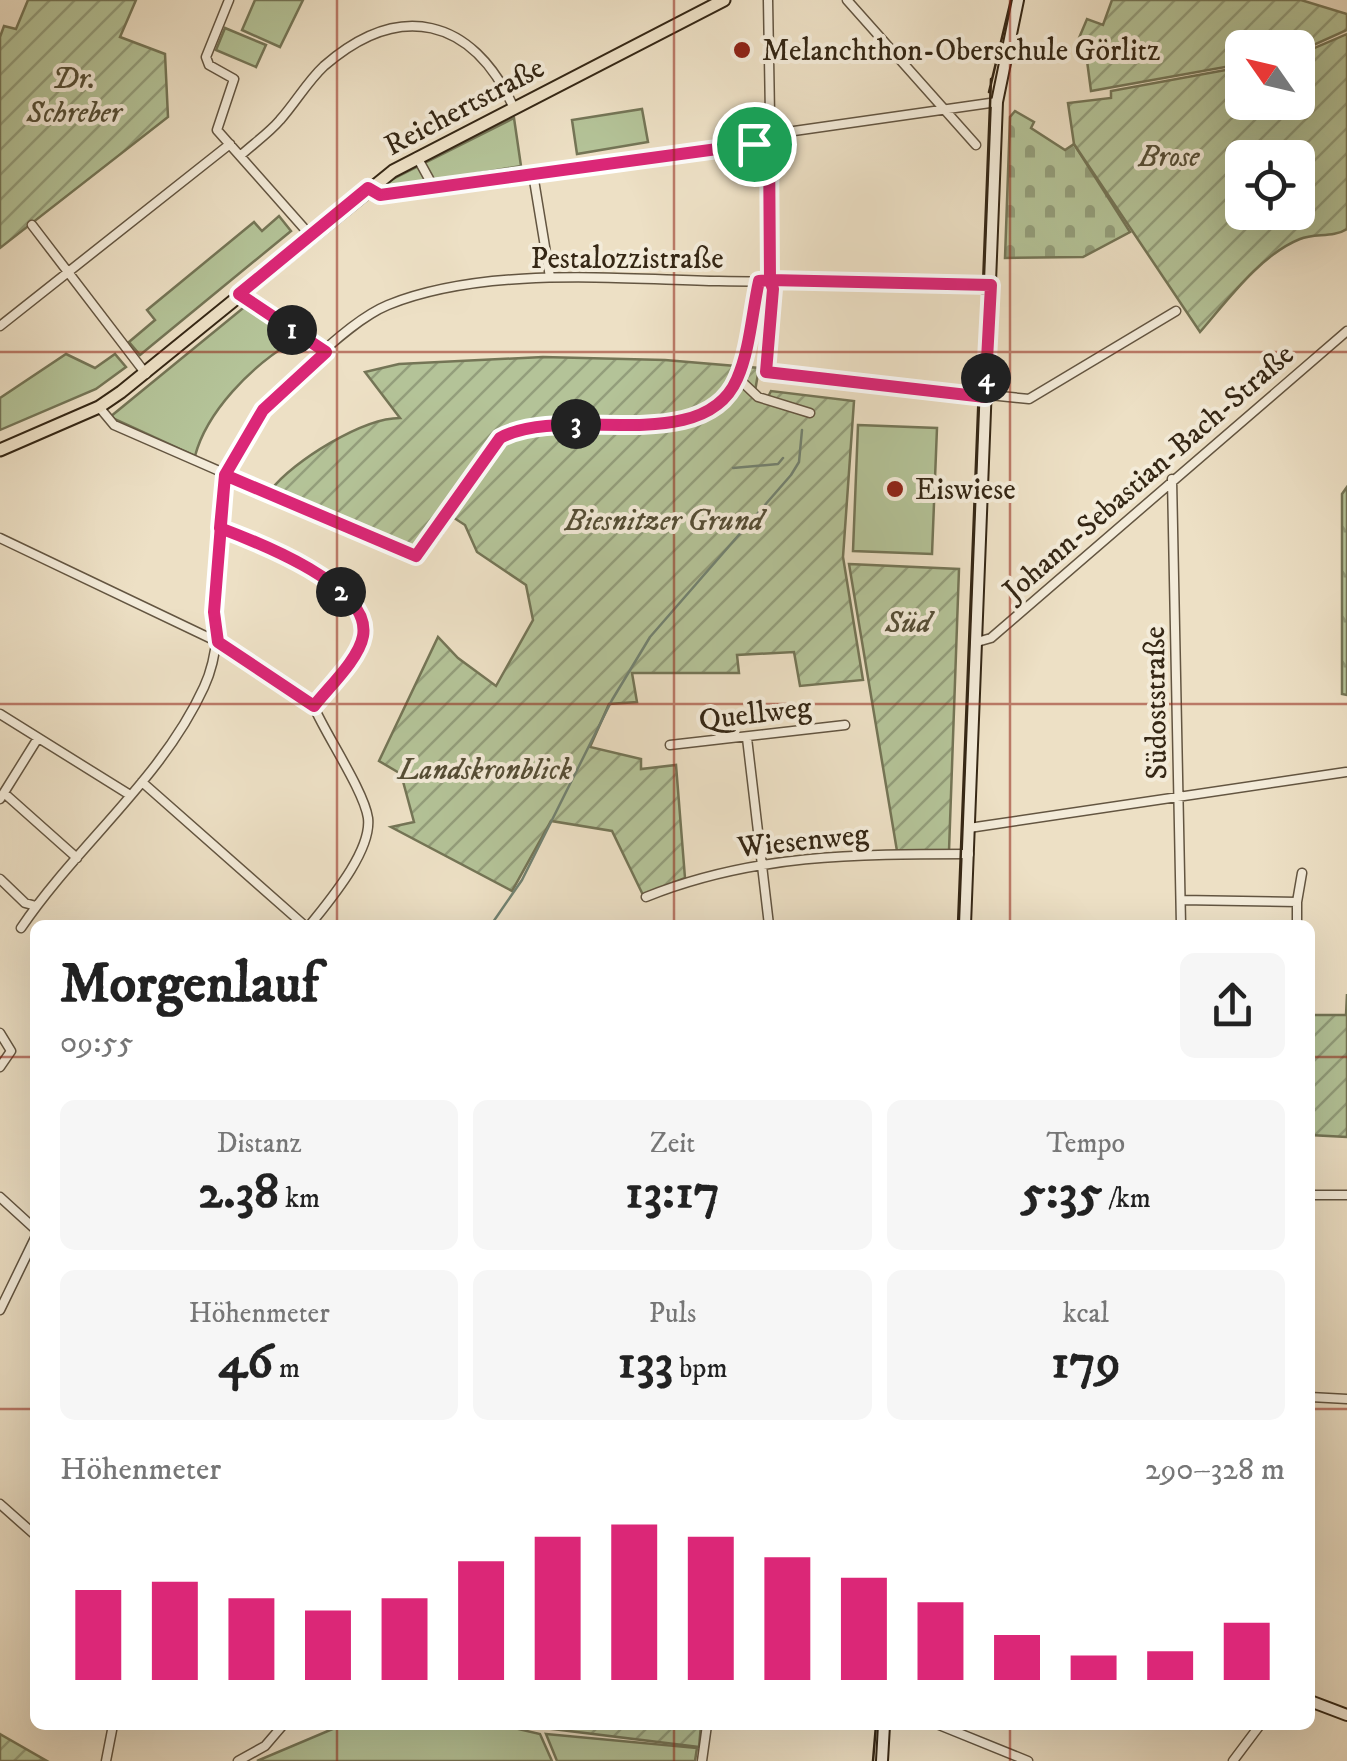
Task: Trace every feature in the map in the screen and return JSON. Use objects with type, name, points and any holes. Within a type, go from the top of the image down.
[{"type":"main road","name":"Reichertstraße","points":[[0,450],[100,407],[146,374],[368,188],[417,156],[724,0]]},
{"type":"main road","points":[[965,920],[997,102],[1018,0]]},
{"type":"main road","points":[[1315,1703],[1347,1714]]},
{"type":"main road","points":[[882,1761],[884,1730]]},
{"type":"street","points":[[229,0],[206,57],[210,65],[234,79],[216,125],[310,235]]},
{"type":"street","points":[[768,0],[770,280],[766,372],[1029,399],[1176,311]]},
{"type":"street","points":[[847,0],[976,145]]},
{"type":"street","points":[[240,156],[280,120],[327,63],[359,42],[405,24],[427,25],[459,36],[486,56],[513,106]]},
{"type":"street","points":[[368,188],[380,195],[434,188],[997,102]]},
{"type":"street","points":[[0,326],[230,144]]},
{"type":"street","points":[[417,156],[434,188]]},
{"type":"street","points":[[532,174],[550,277]]},
{"type":"street","points":[[32,226],[146,374]]},
{"type":"street","name":"Pestalozzistraße","points":[[225,475],[263,410],[364,318],[408,298],[550,277],[991,285]]},
{"type":"street","points":[[100,407],[114,425],[410,557],[427,546],[500,438],[514,430],[576,424],[676,423],[714,406],[738,378],[759,281]]},
{"type":"street","points":[[239,294],[326,352]]},
{"type":"street","name":"Johann-Sebastian-Bach-Straße","points":[[977,642],[992,638],[1347,331]]},
{"type":"street","points":[[738,378],[758,397],[810,414]]},
{"type":"street","points":[[21,928],[142,782],[203,691],[218,642],[214,612],[225,475]]},
{"type":"street","name":"Südoststraße","points":[[1172,480],[1181,920]]},
{"type":"street","points":[[220,528],[292,558],[346,596],[360,612],[363,641],[314,706]]},
{"type":"street","points":[[0,538],[218,642],[314,706],[363,804],[368,824],[344,882],[311,920]]},
{"type":"street","points":[[0,714],[130,795]]},
{"type":"street","name":"Quellweg","points":[[670,745],[845,725]]},
{"type":"street","points":[[38,738],[2,796],[77,858]]},
{"type":"street","points":[[747,738],[768,920]]},
{"type":"street","points":[[969,828],[1346,772]]},
{"type":"street","points":[[142,782],[301,920]]},
{"type":"street","name":"Wiesenweg","points":[[646,897],[702,874],[762,864],[894,854],[968,854]]},
{"type":"street","points":[[1297,920],[1302,873]]},
{"type":"street","points":[[0,880],[24,904],[36,906]]},
{"type":"street","points":[[1181,900],[1297,902]]},
{"type":"street","points":[[0,1033],[11,1051],[0,1067]]},
{"type":"street","points":[[1315,1194],[1347,1195]]},
{"type":"street","points":[[0,1197],[30,1224]]},
{"type":"street","points":[[0,1310],[30,1248]]},
{"type":"street","points":[[1315,1396],[1347,1398]]},
{"type":"street","points":[[0,1504],[30,1531]]},
{"type":"street","points":[[106,1761],[112,1730]]},
{"type":"street","points":[[238,1761],[265,1746],[279,1730]]},
{"type":"street","points":[[702,1761],[707,1730]]},
{"type":"street","points":[[951,1730],[1028,1761]]},
{"type":"street","points":[[1232,1761],[1256,1730]]},
{"type":"green space","name":"Dr. Schreber","points":[[28,0],[136,0],[120,37],[165,54],[168,117],[0,248],[0,37],[4,26],[16,29]]},
{"type":"green space","points":[[255,0],[303,0],[280,47],[242,30]]},
{"type":"green space","points":[[1112,0],[1301,0],[1347,14],[1347,30],[1315,44],[1315,30],[1225,30],[1225,67],[1091,91],[1084,38],[1079,38],[1087,19],[1103,25]]},
{"type":"green space","points":[[225,28],[266,45],[256,67],[216,50]]},
{"type":"green space","name":"Brose","points":[[1347,34],[1347,229],[1285,246],[1245,280],[1200,332],[1074,144],[1068,103],[1111,98],[1111,91],[1225,70],[1225,120],[1315,120],[1315,48]]},
{"type":"green space","points":[[642,109],[648,142],[577,154],[572,120]]},
{"type":"green space","points":[[1015,111],[1034,122],[1031,128],[1065,150],[1074,144],[1130,232],[1083,257],[1005,258],[1010,117]]},
{"type":"green space","points":[[514,118],[521,166],[386,189],[379,186]]},
{"type":"green space","points":[[279,216],[291,231],[140,355],[129,342],[155,320],[147,310],[254,222],[262,231]]},
{"type":"green space","points":[[248,304],[284,329],[290,343],[260,364],[232,392],[209,423],[195,456],[110,417]]},
{"type":"green space","points":[[66,354],[95,368],[115,354],[126,367],[96,389],[0,430],[0,398]]},
{"type":"green space","name":"Biesnitzer Grund","points":[[543,357],[665,360],[759,368],[754,397],[766,401],[771,391],[854,401],[843,557],[863,680],[800,686],[794,652],[737,655],[739,673],[632,673],[637,702],[609,704],[590,747],[641,759],[641,769],[676,765],[685,878],[643,895],[612,831],[551,821],[512,891],[391,827],[414,822],[401,774],[379,761],[438,637],[458,658],[496,686],[533,620],[526,585],[477,552],[465,525],[451,516],[503,440],[506,426],[419,549],[400,548],[271,490],[295,467],[330,443],[367,425],[400,418],[365,372],[399,364]]},
{"type":"green space","name":"Eiswiese","points":[[858,425],[937,428],[932,554],[853,551]]},
{"type":"green space","points":[[1347,487],[1347,695],[1342,694],[1342,494]]},
{"type":"green space","name":"Süd","points":[[849,564],[959,569],[949,851],[897,851]]},
{"type":"green space","points":[[1347,994],[1347,1137],[1315,1135],[1315,1015],[1346,1015]]},
{"type":"green space","points":[[330,1730],[522,1730],[540,1734],[552,1761],[257,1761]]},
{"type":"green space","points":[[561,1730],[701,1730],[699,1747]]},
{"type":"green space","points":[[0,1734],[47,1761],[0,1761]]},
{"type":"green space","points":[[546,1734],[697,1748],[695,1761],[557,1761]]},
{"type":"waterway","points":[[494,920],[522,880],[612,700],[650,637],[791,475],[799,462],[802,430]]},
{"type":"waterway","points":[[733,468],[778,464],[783,458]]},
{"type":"tram line","points":[[989,92],[1011,0]]},
{"type":"tram line","points":[[958,920],[991,79]]},
{"type":"tram line","points":[[873,1761],[876,1730]]},
{"type":"place","name":"Melanchthon-Oberschule Görlitz","points":[[742,50]]},
{"type":"place","name":"Eiswiese","points":[[895,489]]},
{"type":"route","points":[[754,144],[380,195],[368,188],[239,294],[326,352],[263,410],[225,475],[222,498],[214,612],[218,642],[314,706],[363,641],[364,626],[360,612],[346,596],[319,576],[292,558],[220,528],[225,475],[391,549],[416,556],[427,546],[500,438],[514,430],[594,422],[651,426],[676,423],[714,406],[738,378],[759,281],[770,280],[773,289],[766,372],[985,397],[991,285],[770,280],[769,139],[754,144]]},
{"type":"park label","name":"Landskronblick","points":[[485,769]]}]
